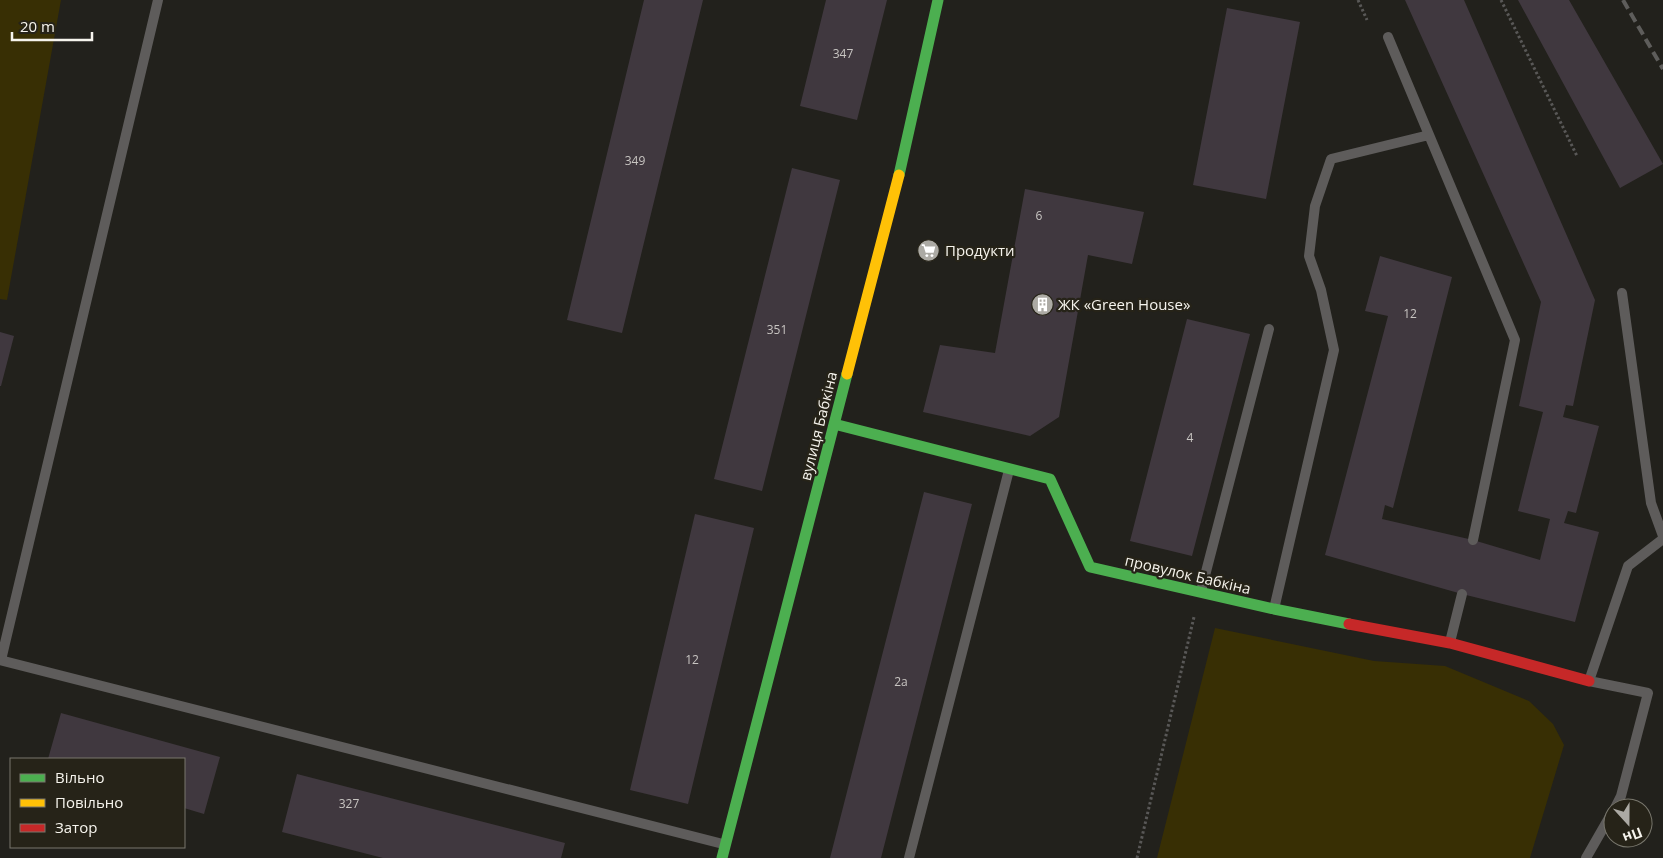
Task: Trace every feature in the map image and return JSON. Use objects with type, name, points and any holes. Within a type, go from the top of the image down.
[{"type":"street","name":"вулиця Бабкіна","points":[[722,858],[902,160],[938,0]]},
{"type":"street","name":"провулок Бабкіна","points":[[834,424],[1050,479],[1090,567],[1274,609],[1450,643],[1590,681]]},
{"type":"lane","points":[[158,0],[0,660],[726,845]]},
{"type":"lane","points":[[1388,37],[1514,340],[1473,540]]},
{"type":"lane","points":[[1274,609],[1334,350],[1321,290],[1310,256],[1315,206],[1331,159],[1429,135]]},
{"type":"lane","points":[[1620,798],[1648,693],[1590,681],[1628,566],[1663,537],[1652,503],[1622,293]]},
{"type":"lane","points":[[1200,592],[1269,329]]},
{"type":"lane","points":[[909,858],[1009,469]]},
{"type":"lane","points":[[1450,643],[1462,594]]},
{"type":"lane","points":[[1586,858],[1603,828]]},
{"type":"path","points":[[1358,0],[1367,20]]},
{"type":"path","points":[[1501,0],[1577,156]]},
{"type":"path","points":[[1137,858],[1200,592]]},
{"type":"shaded area","points":[[0,0],[61,0],[7,300],[0,299]]},
{"type":"shaded area","points":[[1215,628],[1374,661],[1445,666],[1529,701],[1553,724],[1564,745],[1530,858],[1157,858]]},
{"type":"building","points":[[644,0],[703,0],[622,333],[567,320]]},
{"type":"building","points":[[826,0],[887,0],[857,120],[800,106]]},
{"type":"building","points":[[1405,0],[1464,0],[1595,300],[1573,406],[1566,405],[1563,417],[1599,426],[1576,513],[1568,511],[1564,523],[1599,532],[1575,622],[1462,594],[1325,555],[1388,316],[1365,311],[1380,256],[1452,277],[1393,508],[1385,505],[1382,519],[1473,540],[1540,560],[1550,519],[1518,511],[1543,412],[1519,406],[1541,302]]},
{"type":"building","points":[[1518,0],[1569,0],[1663,164],[1620,188]]},
{"type":"building","points":[[1227,8],[1300,22],[1266,199],[1193,185]]},
{"type":"building","points":[[792,168],[840,180],[762,491],[714,479]]},
{"type":"building","name":"ЖК «Green House»","points":[[1025,189],[1144,212],[1132,264],[1088,255],[1059,417],[1030,436],[923,412],[940,345],[995,353]]},
{"type":"building","points":[[1187,319],[1250,334],[1192,556],[1130,541]]},
{"type":"building","points":[[0,332],[14,336],[1,386],[0,386]]},
{"type":"building","points":[[924,492],[972,504],[881,858],[830,858]]},
{"type":"building","points":[[695,514],[754,528],[688,804],[630,790]]},
{"type":"building","points":[[61,713],[220,757],[204,814],[185,808],[185,758],[48,758]]},
{"type":"building","points":[[297,774],[565,843],[561,858],[383,858],[282,832]]},
{"type":"railway","points":[[1623,0],[1663,69]]},
{"type":"traffic: fast","points":[[899,175],[938,0]]},
{"type":"traffic: fast","points":[[722,858],[847,374]]},
{"type":"traffic: fast","points":[[834,424],[1050,479],[1090,567],[1349,624]]},
{"type":"traffic: slow","points":[[847,374],[899,175]]},
{"type":"traffic: jam","points":[[1349,624],[1450,643],[1589,681]]},
{"type":"place","name":"Продукти","points":[[929,250]]},
{"type":"place","name":"ЖК «Green House»","points":[[1042,304]]}]
